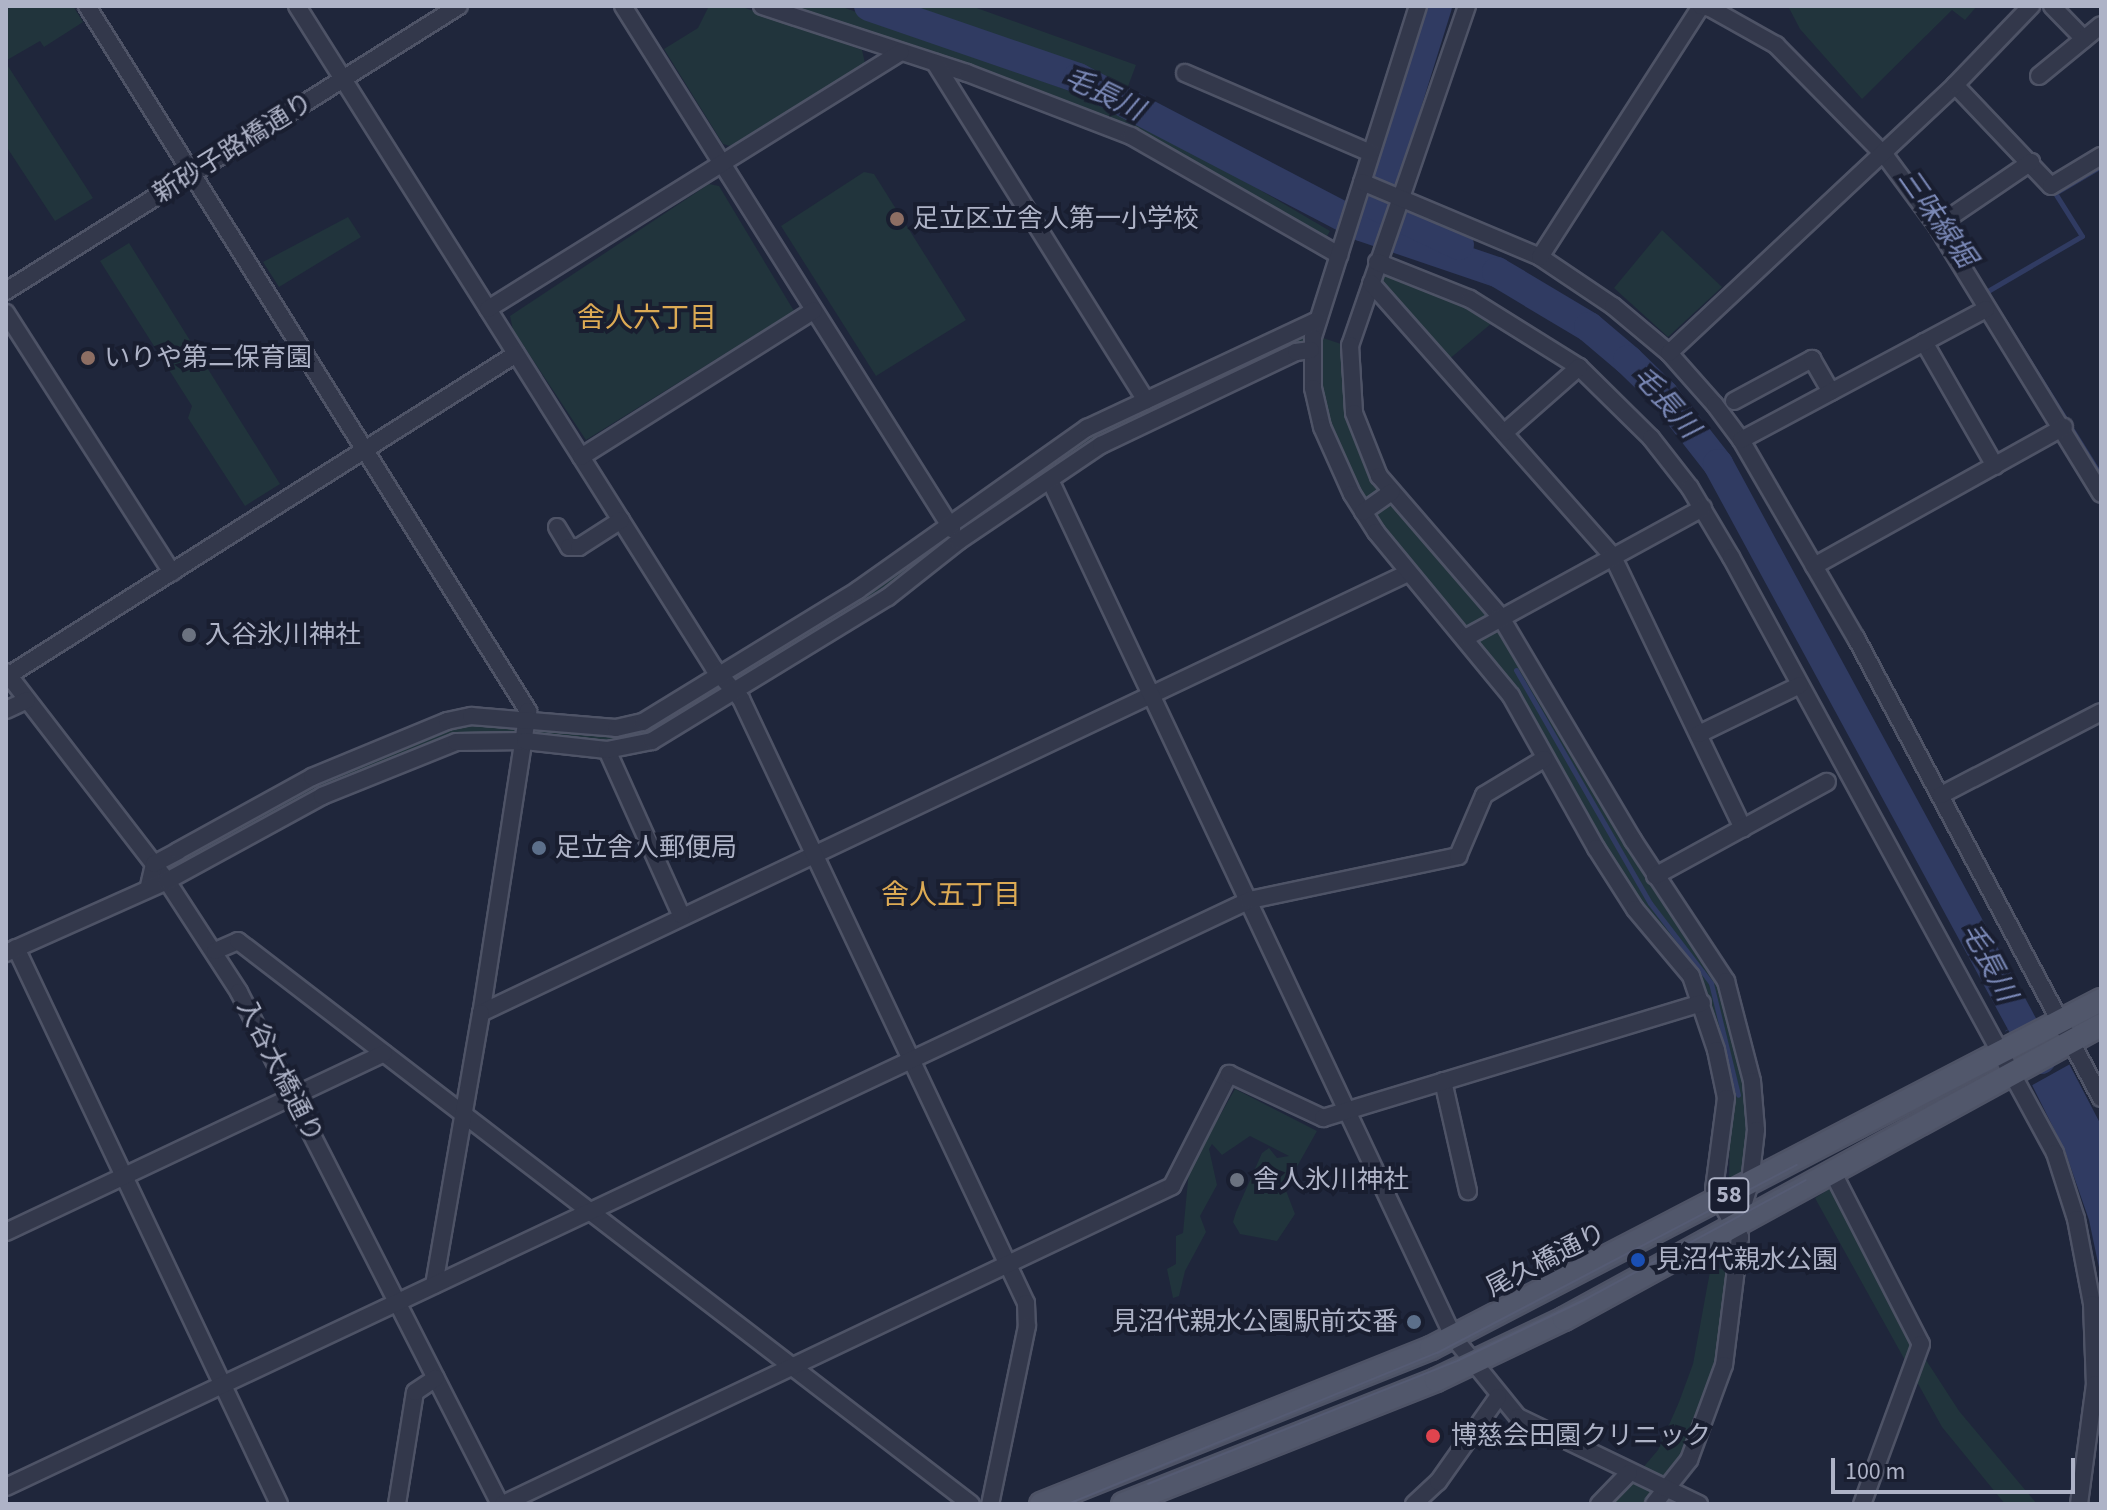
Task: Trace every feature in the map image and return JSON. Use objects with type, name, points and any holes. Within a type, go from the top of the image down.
[{"type":"main road","name":"58","points":[[2065,1032],[2101,1000]]},
{"type":"main road","name":"58","points":[[2065,1032],[2101,1025]]},
{"type":"main road","name":"尾久橋通り","points":[[1041,1504],[1454,1338],[1750,1183],[2007,1063],[2065,1032]]},
{"type":"main road","name":"尾久橋通り","points":[[1123,1504],[1475,1362],[1736,1228],[1833,1173],[2007,1063]]},
{"type":"street","points":[[87,6],[492,651],[529,720],[434,1285]]},
{"type":"street","points":[[297,6],[621,520],[720,675],[735,692],[815,852],[1008,1266],[1029,1317],[990,1504]]},
{"type":"street","name":"新砂子路橋通り","points":[[6,291],[459,6]]},
{"type":"street","points":[[623,6],[959,541]]},
{"type":"street","points":[[762,6],[935,63],[1131,136],[1339,255]]},
{"type":"street","points":[[1418,6],[1371,153],[1366,184],[1354,205],[1311,350],[1322,427],[1363,512],[1408,573],[1467,637],[1511,696],[1544,759],[1635,909],[1691,976],[1702,1003],[1726,1098],[1714,1189],[1740,1237],[1724,1365],[1689,1460],[1660,1498]]},
{"type":"street","points":[[1467,6],[1398,198],[1350,345],[1349,387],[1361,436],[1392,492],[1500,616],[1655,876],[1726,981],[1752,1081],[1756,1130],[1750,1183],[1736,1228]]},
{"type":"street","points":[[1540,257],[1701,6],[1776,45],[1883,149],[1937,226],[1986,309],[2064,427],[2101,494]]},
{"type":"street","points":[[1669,353],[1883,149],[1955,85],[2031,6]]},
{"type":"street","points":[[2052,6],[2084,39]]},
{"type":"street","points":[[2039,76],[2101,25]]},
{"type":"street","points":[[488,309],[901,52]]},
{"type":"street","points":[[935,63],[1146,401]]},
{"type":"street","points":[[1185,73],[1371,153]]},
{"type":"street","points":[[1955,85],[2051,186],[2101,156]]},
{"type":"street","points":[[1937,226],[2031,162]]},
{"type":"street","points":[[1366,184],[1540,257],[1613,306],[1669,353],[1741,440],[1941,795],[2101,1098]]},
{"type":"street","points":[[1380,255],[1504,316],[1579,367],[1651,438],[1703,508],[2055,1153],[2076,1219],[2092,1304],[2095,1384],[2079,1504]]},
{"type":"street","points":[[1371,283],[1613,557],[1743,828]]},
{"type":"street","points":[[1741,440],[1986,309]]},
{"type":"street","points":[[581,457],[814,310]]},
{"type":"street","points":[[6,313],[172,573]]},
{"type":"street","points":[[149,886],[154,864],[312,777],[447,721],[471,716],[629,727],[858,590],[948,523],[1087,428],[1318,320]]},
{"type":"street","points":[[1924,342],[1995,466]]},
{"type":"street","points":[[279,1504],[11,950],[149,886],[167,881],[322,796],[443,747],[470,739],[525,741],[607,750],[652,741],[888,597],[959,541],[1101,445],[1296,352],[1311,350]]},
{"type":"street","points":[[7,674],[516,354]]},
{"type":"street","points":[[1734,401],[1812,359],[1831,392]]},
{"type":"street","points":[[1504,433],[1579,367]]},
{"type":"street","points":[[1814,566],[2064,427]]},
{"type":"street","points":[[1050,480],[1454,1338],[1475,1362],[1498,1397],[1518,1417],[1629,1473],[1660,1498],[1699,1504]]},
{"type":"street","points":[[1363,512],[1392,492]]},
{"type":"street","points":[[1467,637],[1500,616],[1703,508]]},
{"type":"street","points":[[557,527],[569,547],[579,547],[621,520]]},
{"type":"street","points":[[481,1013],[681,915],[1408,573]]},
{"type":"street","name":"入谷大橋通り","points":[[7,674],[167,881],[215,951],[295,1098],[502,1504]]},
{"type":"street","points":[[1699,734],[1800,685]]},
{"type":"street","points":[[6,710],[27,700]]},
{"type":"street","points":[[1941,795],[2101,712]]},
{"type":"street","points":[[607,750],[681,915]]},
{"type":"street","points":[[6,1487],[1250,900],[1458,856],[1484,795],[1544,759]]},
{"type":"street","points":[[1655,876],[1827,782]]},
{"type":"street","points":[[215,951],[238,941],[971,1504]]},
{"type":"street","points":[[502,1504],[1172,1186],[1229,1074],[1323,1118],[1702,1003]]},
{"type":"street","points":[[6,1232],[295,1098],[384,1053]]},
{"type":"street","points":[[1443,1081],[1468,1191]]},
{"type":"street","points":[[1833,1173],[1921,1344],[1862,1504]]},
{"type":"street","points":[[397,1504],[415,1392],[436,1378]]},
{"type":"street","points":[[1414,1504],[1438,1482],[1498,1397]]},
{"type":"street","points":[[1599,1504],[1629,1473]]},
{"type":"shaded area","points":[[12,6],[73,6],[83,22],[44,47],[40,41],[7,60],[6,10]]},
{"type":"shaded area","points":[[709,6],[740,6],[862,50],[865,63],[730,146],[723,144],[664,49],[698,28]]},
{"type":"shaded area","points":[[789,6],[840,6],[1064,89],[1153,127],[1330,231],[1326,238],[1132,131],[917,46]]},
{"type":"shaded area","points":[[899,6],[971,6],[1136,65],[1127,89],[1080,66]]},
{"type":"shaded area","points":[[1788,6],[1977,6],[1965,20],[1952,10],[1862,99],[1800,29]]},
{"type":"shaded area","points":[[6,63],[93,198],[55,221],[6,146]]},
{"type":"shaded area","points":[[864,172],[874,174],[966,320],[876,376],[781,226]]},
{"type":"shaded area","points":[[709,184],[719,186],[794,311],[586,440],[513,330],[510,316]]},
{"type":"shaded area","points":[[348,217],[361,237],[279,287],[263,262]]},
{"type":"shaded area","points":[[1662,230],[1722,287],[1668,337],[1614,288]]},
{"type":"shaded area","points":[[129,243],[280,484],[245,506],[188,418],[192,406],[100,261]]},
{"type":"shaded area","points":[[1387,269],[1493,322],[1447,361],[1377,283]]},
{"type":"shaded area","points":[[1304,330],[1304,342],[1095,442],[872,601],[652,736],[611,744],[455,736],[173,872],[167,862],[316,780],[431,733],[473,722],[629,731],[1088,433]]},
{"type":"shaded area","name":"見沼代親水公園","points":[[1320,337],[1344,345],[1344,390],[1355,435],[1378,486],[1497,627],[1722,983],[1738,1035],[1751,1131],[1745,1179],[1729,1188],[1730,1108],[1704,997],[1639,907],[1514,694],[1477,642],[1379,526],[1360,494],[1318,400]]},
{"type":"shaded area","points":[[1235,1089],[1317,1131],[1285,1188],[1295,1214],[1277,1241],[1240,1234],[1233,1222],[1262,1153],[1269,1148],[1277,1158],[1289,1156],[1250,1136],[1222,1155],[1212,1144],[1209,1149],[1217,1185],[1200,1216],[1206,1232],[1185,1271],[1179,1296],[1173,1298],[1167,1269],[1176,1264],[1176,1236],[1183,1233],[1189,1170]]},
{"type":"shaded area","points":[[1834,1186],[1915,1343],[1959,1411],[2037,1504],[2005,1504],[1942,1427],[1815,1198]]},
{"type":"shaded area","name":"見沼代親水公園","points":[[1711,1266],[1732,1272],[1719,1359],[1682,1456],[1649,1504],[1612,1504],[1658,1450],[1679,1402],[1693,1364]]},
{"type":"water","points":[[2042,1012],[2101,1125],[2101,1277],[2089,1220],[2065,1151],[2005,1031]]},
{"type":"pier","points":[[2045,1009],[2072,1063],[2029,1087],[2001,1034]]},
{"type":"waterway","name":"毛長川","points":[[869,6],[1078,78],[1361,226],[1497,272],[1589,327],[1628,360],[1664,395],[1718,464],[2041,1059]]},
{"type":"waterway","points":[[1437,6],[1375,205],[1459,245]]},
{"type":"waterway","points":[[1986,292],[2082,236],[2055,193],[2101,166]]},
{"type":"waterway","name":"三味線堀","points":[[1946,225],[1961,250]]},
{"type":"waterway","name":"三味線堀","points":[[2000,314],[2101,476]]},
{"type":"waterway","points":[[1516,670],[1650,903],[1711,983],[1738,1095]]},
{"type":"tram line","points":[[1068,1504],[1437,1353],[1797,1165]]},
{"type":"tram line","points":[[1148,1484],[1459,1360],[1584,1300],[1806,1180]]},
{"type":"place","name":"足立区立舎人第一小学校","points":[[897,219]]},
{"type":"place","name":"いりや第二保育園","points":[[88,358]]},
{"type":"place","name":"入谷氷川神社","points":[[189,635]]},
{"type":"place","name":"足立舎人郵便局","points":[[539,848]]},
{"type":"place","name":"舎人氷川神社","points":[[1237,1180]]},
{"type":"place","name":"見沼代親水公園","points":[[1638,1260]]},
{"type":"place","name":"見沼代親水公園駅前交番","points":[[1414,1322]]},
{"type":"place","name":"博慈会田園クリニック","points":[[1433,1436]]},
{"type":"district","name":"舎人六丁目","points":[[647,318]]},
{"type":"district","name":"舎人五丁目","points":[[951,895]]}]
